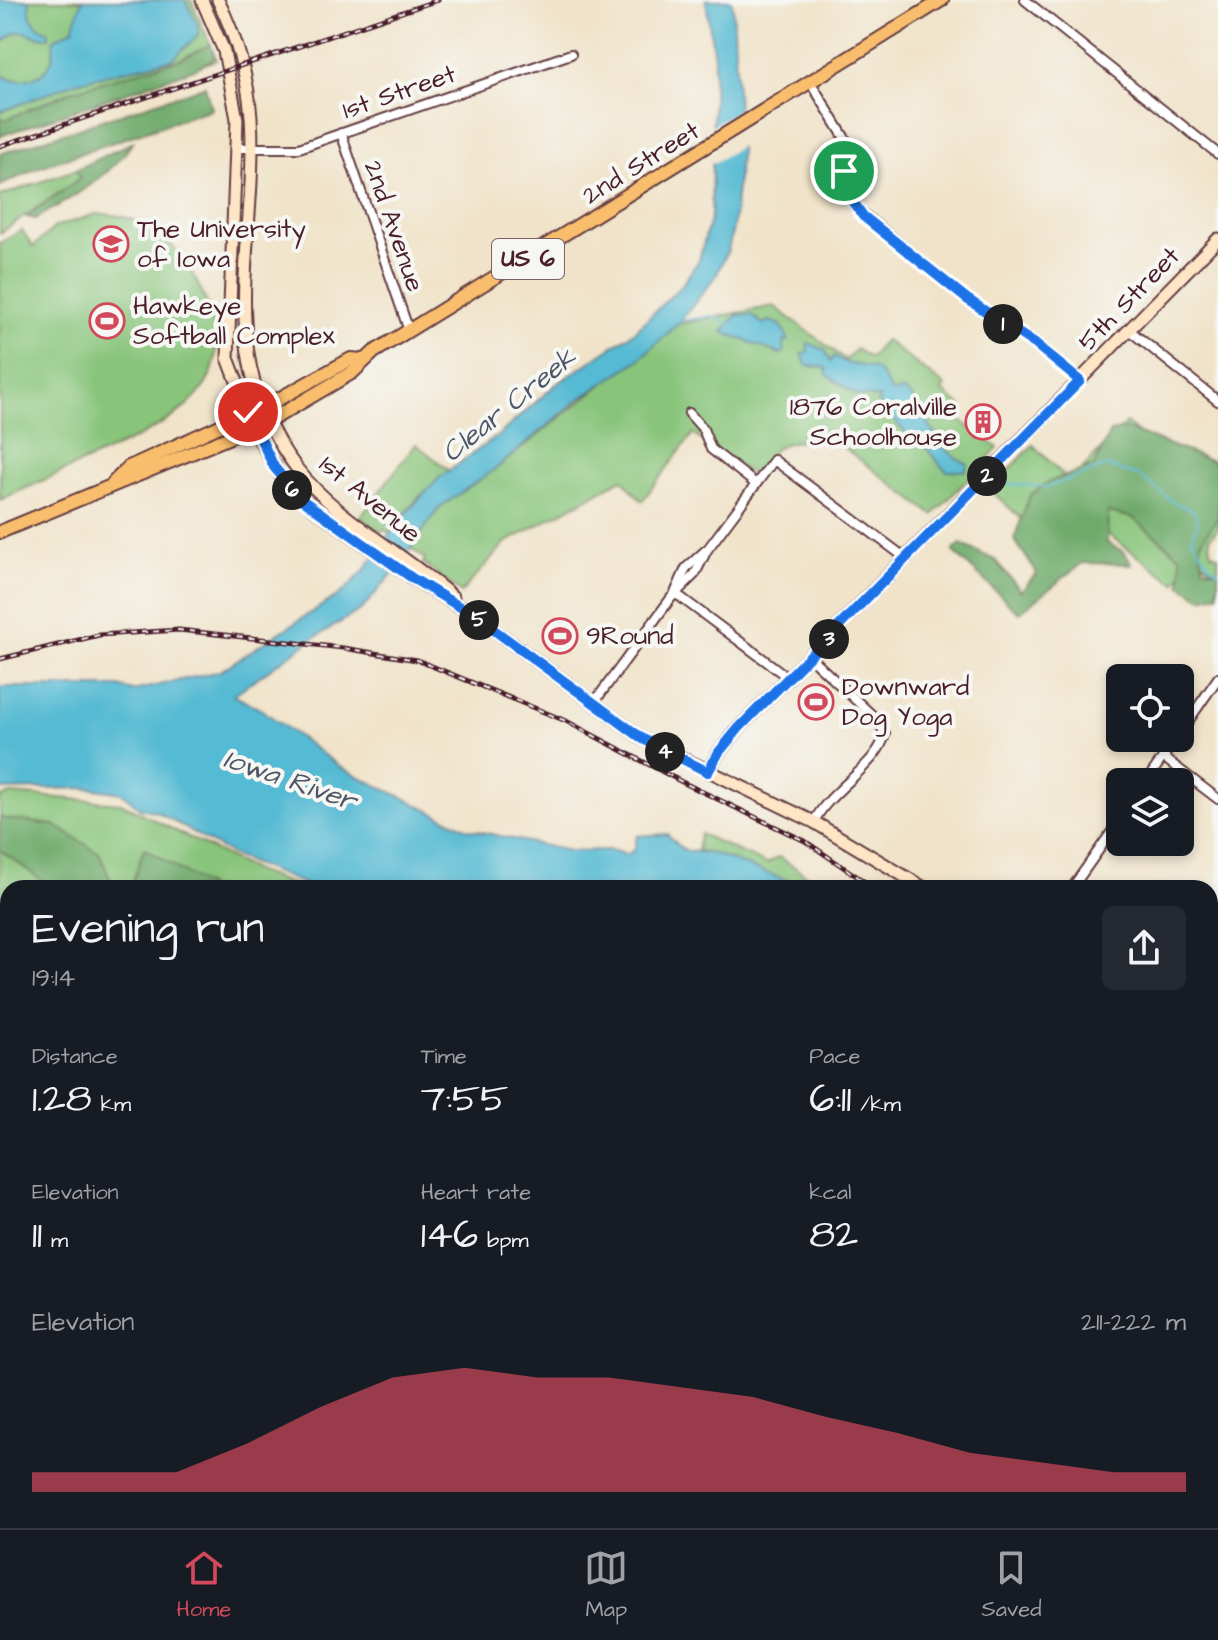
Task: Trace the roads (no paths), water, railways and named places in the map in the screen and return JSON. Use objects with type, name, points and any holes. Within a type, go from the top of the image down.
[{"type":"main road","name":"1st Avenue","points":[[202,0],[228,67],[235,95],[236,148],[227,344],[232,372],[255,428],[274,467],[293,491],[412,578],[475,616]]},
{"type":"main road","name":"1st Avenue","points":[[218,0],[243,66],[250,108],[245,349],[264,406],[300,472],[322,495],[420,567],[475,616],[656,747],[814,822],[911,880]]},
{"type":"main road","name":"2nd Street","points":[[0,532],[114,482],[139,477],[271,420],[353,372],[362,360],[942,0]]},
{"type":"main road","name":"5th Street","points":[[708,772],[727,741],[1218,239]]},
{"type":"main road","name":"2nd Street","points":[[114,482],[129,467],[264,406],[351,359],[362,360]]},
{"type":"street","points":[[1025,0],[1044,19],[1218,154]]},
{"type":"street","name":"1st Street","points":[[236,148],[299,148],[571,54]]},
{"type":"street","points":[[811,83],[846,140],[848,153],[843,180],[854,206],[967,299],[1035,344],[1080,381]]},
{"type":"street","name":"2nd Avenue","points":[[341,133],[409,331]]},
{"type":"street","points":[[1129,330],[1218,401]]},
{"type":"street","points":[[689,413],[703,429],[711,449],[756,484]]},
{"type":"street","points":[[593,704],[675,593],[695,574],[707,550],[774,460],[907,559]]},
{"type":"street","points":[[675,593],[790,679]]},
{"type":"street","points":[[811,658],[882,724],[884,737],[881,746],[825,805],[814,822]]},
{"type":"street","points":[[1194,713],[1218,678]]},
{"type":"street","points":[[1156,768],[1166,752]]},
{"type":"street","points":[[1163,757],[1218,799]]},
{"type":"street","points":[[1078,880],[1106,840]]},
{"type":"water","points":[[0,0],[30,0],[31,16],[36,24],[49,32],[49,37],[20,32],[0,45]]},
{"type":"water","points":[[82,0],[185,0],[198,25],[198,35],[173,59],[76,82],[0,112],[0,75],[22,80],[43,72],[52,59],[54,39],[73,29]]},
{"type":"water","name":"Iowa River","points":[[706,0],[731,0],[740,155],[733,228],[728,250],[716,276],[678,324],[637,361],[578,400],[498,467],[439,508],[395,571],[362,609],[311,640],[233,695],[262,710],[343,769],[468,829],[569,851],[611,850],[628,855],[635,848],[637,836],[667,834],[683,850],[715,854],[785,880],[294,880],[234,856],[157,812],[140,808],[122,793],[89,788],[0,790],[0,687],[119,687],[133,691],[220,671],[343,592],[363,572],[397,523],[439,478],[499,435],[554,386],[634,332],[681,286],[699,260],[711,216],[714,58]]},
{"type":"water","points":[[737,315],[752,315],[763,324],[769,321],[780,324],[789,341],[784,341],[784,352],[780,354],[723,332]]},
{"type":"water","points":[[808,343],[824,349],[831,361],[835,356],[875,370],[892,392],[905,391],[914,399],[937,439],[955,457],[968,464],[965,471],[947,471],[941,466],[925,446],[912,439],[878,404],[879,398],[856,395],[827,375],[826,368],[806,365],[802,353],[807,354]]},
{"type":"waterway","points":[[680,321],[713,316],[730,324]]},
{"type":"waterway","points":[[1007,484],[1048,487],[1107,466],[1143,478],[1173,502],[1194,511],[1198,523],[1192,538],[1209,564],[1218,571]]},
{"type":"railway","points":[[0,146],[438,0]]},
{"type":"railway","points":[[0,659],[99,635],[179,630],[343,648],[417,660],[566,721],[682,782],[805,841],[862,880]]},
{"type":"place","name":"The University of Iowa","points":[[111,244]]},
{"type":"place","name":"Hawkeye Softball Complex","points":[[107,321]]},
{"type":"place","name":"1876 Coralville Schoolhouse","points":[[983,422]]},
{"type":"place","name":"9Round","points":[[560,636]]},
{"type":"place","name":"Downward Dog Yoga","points":[[816,702]]},
{"type":"water label","name":"Clear Creek","points":[[509,405]]}]
